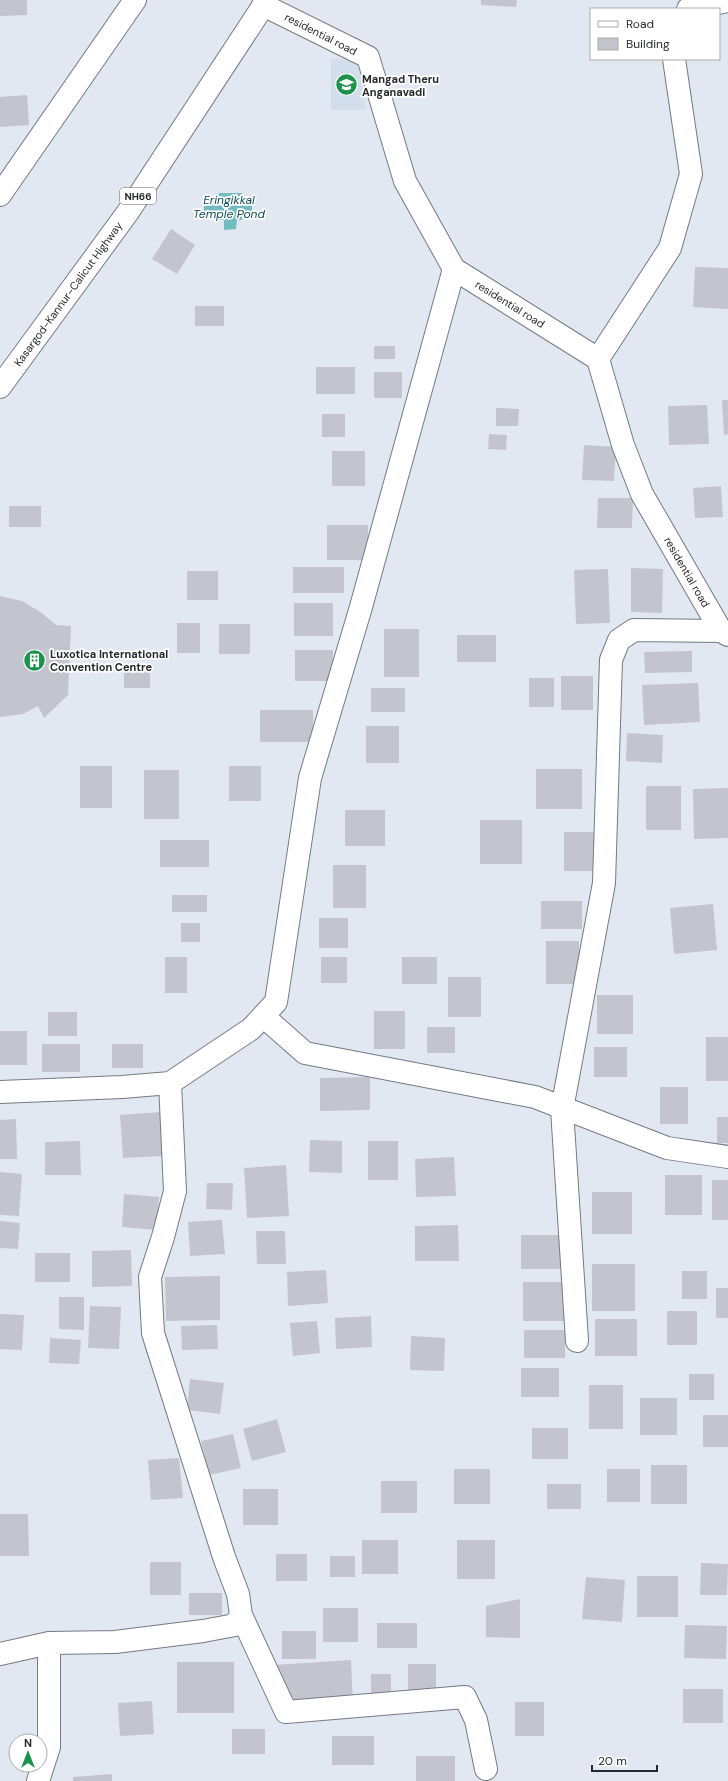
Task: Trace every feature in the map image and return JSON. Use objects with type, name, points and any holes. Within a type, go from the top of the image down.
[{"type":"main road","points":[[0,194],[135,0]]},
{"type":"main road","points":[[693,8],[728,1]]},
{"type":"main road","name":"residential road","points":[[265,3],[368,58],[405,181],[454,268],[598,359],[623,445],[642,494],[724,633]]},
{"type":"main road","name":"Kasargod-Kannur-Calicut Highway","points":[[0,386],[128,212],[265,3]]},
{"type":"main road","points":[[598,359],[670,248],[691,174],[674,60]]},
{"type":"main road","points":[[0,1092],[122,1087],[170,1083],[251,1029],[276,1002],[310,778],[361,607],[454,268]]},
{"type":"main road","points":[[577,1341],[562,1108],[604,883],[611,660],[619,640],[634,630],[724,633]]},
{"type":"main road","points":[[263,1016],[305,1053],[536,1097],[667,1148],[728,1157]]},
{"type":"main road","points":[[170,1083],[175,1191],[163,1237],[150,1277],[153,1332],[224,1557],[238,1594],[241,1615],[286,1712],[465,1697],[476,1720],[486,1769]]},
{"type":"main road","points":[[0,1654],[49,1643],[115,1642],[203,1632],[235,1625],[241,1615]]},
{"type":"main road","points":[[38,1781],[49,1748],[49,1643]]},
{"type":"shaded area","name":"Mangad Theru Anganavadi","points":[[331,59],[357,59],[367,110],[331,110]]},
{"type":"water","name":"Eringikkal Temple Pond","points":[[219,193],[242,193],[243,202],[252,202],[252,212],[242,213],[242,220],[237,220],[236,229],[224,230],[224,220],[219,220],[217,212],[204,213],[204,201],[217,199]]},
{"type":"building","points":[[0,0],[27,0],[27,15],[0,16]]},
{"type":"building","points":[[481,0],[517,0],[516,7],[481,5]]},
{"type":"building","points":[[27,95],[29,125],[0,127],[0,97]]},
{"type":"building","points":[[171,229],[195,245],[177,274],[152,259]]},
{"type":"building","points":[[695,267],[728,268],[728,309],[693,307]]},
{"type":"building","points":[[195,306],[224,306],[224,326],[195,326]]},
{"type":"building","points":[[374,346],[395,346],[395,359],[374,359]]},
{"type":"building","points":[[316,367],[355,367],[355,394],[316,394]]},
{"type":"building","points":[[374,372],[402,372],[402,398],[374,398]]},
{"type":"building","points":[[722,400],[728,400],[728,434],[724,435]]},
{"type":"building","points":[[707,405],[709,444],[669,445],[668,406]]},
{"type":"building","points":[[496,408],[519,409],[518,426],[496,426]]},
{"type":"building","points":[[322,414],[345,414],[345,437],[322,437]]},
{"type":"building","points":[[489,434],[507,435],[506,450],[488,449]]},
{"type":"building","points":[[584,445],[616,447],[614,481],[582,480]]},
{"type":"building","points":[[332,451],[365,451],[365,486],[332,486]]},
{"type":"building","points":[[721,486],[723,517],[695,518],[693,488]]},
{"type":"building","points":[[598,498],[633,498],[632,528],[597,528]]},
{"type":"building","points":[[9,506],[41,506],[41,527],[9,527]]},
{"type":"building","points":[[327,525],[368,525],[368,560],[327,560]]},
{"type":"building","points":[[293,567],[344,567],[344,593],[293,593]]},
{"type":"building","points":[[631,568],[663,569],[662,613],[631,612]]},
{"type":"building","points":[[608,569],[610,623],[576,624],[574,570]]},
{"type":"building","points":[[187,571],[218,571],[218,600],[187,600]]},
{"type":"building","name":"Luxotica International Convention Centre","points":[[0,596],[22,601],[42,613],[56,625],[71,626],[68,695],[44,718],[38,706],[23,714],[0,717]]},
{"type":"building","points":[[294,603],[333,603],[333,636],[294,636]]},
{"type":"building","points":[[177,623],[200,623],[200,653],[177,653]]},
{"type":"building","points":[[219,624],[250,624],[250,654],[219,654]]},
{"type":"building","points":[[384,629],[419,629],[419,677],[384,677]]},
{"type":"building","points":[[457,635],[496,635],[496,662],[457,662]]},
{"type":"building","points":[[295,650],[333,650],[333,681],[295,681]]},
{"type":"building","points":[[692,651],[692,672],[645,673],[644,652]]},
{"type":"building","points":[[124,664],[150,664],[150,688],[124,688]]},
{"type":"building","points":[[561,676],[593,676],[593,710],[561,710]]},
{"type":"building","points":[[529,678],[554,678],[554,707],[529,707]]},
{"type":"building","points":[[698,683],[700,722],[644,725],[642,685]]},
{"type":"building","points":[[371,688],[405,688],[405,712],[371,712]]},
{"type":"building","points":[[260,710],[313,710],[313,742],[260,742]]},
{"type":"building","points":[[366,726],[399,726],[399,763],[366,763]]},
{"type":"building","points":[[627,733],[663,735],[662,763],[626,761]]},
{"type":"building","points":[[80,766],[112,766],[112,808],[80,808]]},
{"type":"building","points":[[229,766],[261,766],[261,801],[229,801]]},
{"type":"building","points":[[536,769],[582,769],[582,809],[536,809]]},
{"type":"building","points":[[144,770],[179,770],[179,819],[144,819]]},
{"type":"building","points":[[646,786],[681,786],[681,830],[646,830]]},
{"type":"building","points":[[728,788],[728,838],[694,839],[693,789]]},
{"type":"building","points":[[345,810],[385,810],[385,846],[345,846]]},
{"type":"building","points":[[480,820],[522,820],[522,864],[480,864]]},
{"type":"building","points":[[564,832],[594,832],[594,871],[564,871]]},
{"type":"building","points":[[160,840],[209,840],[209,867],[160,867]]},
{"type":"building","points":[[333,865],[366,865],[366,908],[333,908]]},
{"type":"building","points":[[172,895],[207,895],[207,912],[172,912]]},
{"type":"building","points":[[541,901],[582,901],[582,929],[541,929]]},
{"type":"building","points":[[713,904],[717,950],[674,954],[670,908]]},
{"type":"building","points":[[319,918],[348,918],[348,948],[319,948]]},
{"type":"building","points":[[181,923],[200,923],[200,942],[181,942]]},
{"type":"building","points":[[546,941],[579,941],[579,984],[546,984]]},
{"type":"building","points":[[165,957],[187,957],[187,993],[165,993]]},
{"type":"building","points":[[321,957],[347,957],[347,983],[321,983]]},
{"type":"building","points":[[402,957],[437,957],[437,984],[402,984]]},
{"type":"building","points":[[448,977],[481,977],[481,1017],[448,1017]]},
{"type":"building","points":[[597,995],[633,995],[633,1034],[597,1034]]},
{"type":"building","points":[[374,1011],[405,1011],[405,1049],[374,1049]]},
{"type":"building","points":[[48,1012],[77,1012],[77,1036],[48,1036]]},
{"type":"building","points":[[427,1027],[455,1027],[455,1053],[427,1053]]},
{"type":"building","points":[[0,1031],[27,1031],[27,1065],[0,1065]]},
{"type":"building","points":[[706,1037],[728,1037],[728,1081],[706,1081]]},
{"type":"building","points":[[42,1044],[80,1044],[80,1072],[42,1072]]},
{"type":"building","points":[[112,1044],[143,1044],[143,1068],[112,1068]]},
{"type":"building","points":[[594,1047],[627,1047],[627,1077],[594,1077]]},
{"type":"building","points":[[370,1077],[370,1110],[320,1111],[320,1078]]},
{"type":"building","points":[[660,1087],[688,1087],[688,1124],[660,1124]]},
{"type":"building","points":[[161,1112],[163,1156],[123,1158],[120,1115]]},
{"type":"building","points":[[717,1117],[728,1117],[728,1143],[717,1143]]},
{"type":"building","points":[[16,1119],[17,1159],[0,1159],[0,1120]]},
{"type":"building","points":[[310,1140],[342,1141],[342,1173],[309,1172]]},
{"type":"building","points":[[80,1141],[81,1175],[45,1175],[45,1142]]},
{"type":"building","points":[[368,1141],[398,1141],[398,1180],[368,1180]]},
{"type":"building","points":[[454,1157],[456,1196],[416,1197],[415,1159]]},
{"type":"building","points":[[286,1165],[289,1216],[247,1218],[244,1168]]},
{"type":"building","points":[[0,1172],[22,1174],[19,1216],[0,1215]]},
{"type":"building","points":[[665,1175],[702,1175],[702,1215],[665,1215]]},
{"type":"building","points":[[712,1180],[728,1180],[728,1220],[712,1220]]},
{"type":"building","points":[[207,1183],[233,1183],[232,1210],[206,1209]]},
{"type":"building","points":[[592,1192],[632,1192],[632,1234],[592,1234]]},
{"type":"building","points":[[124,1194],[159,1197],[157,1230],[122,1227]]},
{"type":"building","points":[[222,1220],[225,1254],[190,1256],[188,1222]]},
{"type":"building","points":[[0,1221],[20,1223],[18,1249],[0,1248]]},
{"type":"building","points":[[458,1225],[459,1261],[415,1261],[415,1226]]},
{"type":"building","points":[[256,1231],[285,1231],[286,1264],[257,1264]]},
{"type":"building","points":[[521,1235],[563,1235],[563,1269],[521,1269]]},
{"type":"building","points":[[131,1250],[132,1286],[92,1287],[92,1251]]},
{"type":"building","points":[[35,1253],[70,1253],[70,1282],[35,1282]]},
{"type":"building","points":[[592,1264],[635,1264],[635,1311],[592,1311]]},
{"type":"building","points":[[326,1270],[328,1303],[288,1306],[287,1272]]},
{"type":"building","points":[[682,1271],[707,1271],[707,1299],[682,1299]]},
{"type":"building","points":[[220,1276],[220,1320],[166,1321],[165,1277]]},
{"type":"building","points":[[523,1282],[564,1282],[564,1321],[523,1321]]},
{"type":"building","points":[[716,1288],[728,1288],[728,1318],[716,1318]]},
{"type":"building","points":[[59,1297],[84,1297],[84,1330],[59,1329]]},
{"type":"building","points":[[90,1306],[121,1307],[119,1349],[88,1348]]},
{"type":"building","points":[[667,1311],[697,1311],[697,1345],[667,1345]]},
{"type":"building","points":[[0,1314],[24,1315],[22,1350],[0,1349]]},
{"type":"building","points":[[371,1316],[372,1347],[336,1349],[335,1318]]},
{"type":"building","points":[[595,1319],[637,1319],[637,1356],[595,1356]]},
{"type":"building","points":[[317,1321],[320,1353],[293,1356],[290,1323]]},
{"type":"building","points":[[217,1325],[218,1349],[182,1350],[181,1326]]},
{"type":"building","points":[[524,1330],[565,1330],[565,1358],[524,1358]]},
{"type":"building","points":[[411,1336],[445,1338],[444,1371],[410,1370]]},
{"type":"building","points":[[50,1338],[81,1340],[79,1364],[49,1363]]},
{"type":"building","points":[[521,1368],[559,1368],[559,1397],[521,1397]]},
{"type":"building","points":[[689,1374],[714,1374],[714,1400],[689,1400]]},
{"type":"building","points":[[190,1379],[224,1383],[220,1414],[187,1410]]},
{"type":"building","points":[[589,1385],[623,1385],[623,1429],[589,1429]]},
{"type":"building","points":[[640,1398],[677,1398],[677,1435],[640,1435]]},
{"type":"building","points":[[703,1415],[728,1415],[728,1447],[703,1447]]},
{"type":"building","points":[[277,1419],[286,1452],[252,1461],[243,1429]]},
{"type":"building","points":[[532,1428],[568,1428],[568,1459],[532,1459]]},
{"type":"building","points":[[233,1434],[241,1468],[209,1475],[201,1441]]},
{"type":"building","points":[[179,1458],[183,1498],[151,1500],[148,1460]]},
{"type":"building","points":[[651,1465],[687,1465],[687,1504],[651,1504]]},
{"type":"building","points":[[454,1469],[490,1469],[490,1504],[454,1504]]},
{"type":"building","points":[[607,1469],[640,1469],[640,1502],[607,1502]]},
{"type":"building","points":[[381,1481],[417,1481],[417,1513],[381,1513]]},
{"type":"building","points":[[547,1484],[581,1484],[581,1509],[547,1509]]},
{"type":"building","points":[[243,1489],[278,1489],[278,1525],[243,1525]]},
{"type":"building","points":[[0,1514],[28,1514],[29,1556],[0,1556]]},
{"type":"building","points":[[362,1540],[398,1540],[398,1574],[362,1574]]},
{"type":"building","points":[[457,1540],[495,1540],[495,1579],[457,1579]]},
{"type":"building","points":[[276,1554],[307,1554],[307,1581],[276,1581]]},
{"type":"building","points":[[330,1556],[355,1556],[355,1577],[330,1577]]},
{"type":"building","points":[[150,1562],[181,1562],[181,1595],[150,1595]]},
{"type":"building","points":[[701,1563],[728,1564],[727,1595],[700,1595]]},
{"type":"building","points":[[637,1576],[678,1576],[678,1617],[637,1617]]},
{"type":"building","points":[[586,1577],[625,1580],[622,1622],[582,1619]]},
{"type":"building","points":[[189,1593],[222,1593],[222,1615],[189,1615]]},
{"type":"building","points":[[520,1599],[520,1638],[486,1637],[486,1606]]},
{"type":"building","points":[[323,1608],[358,1608],[358,1642],[323,1642]]},
{"type":"building","points":[[377,1623],[417,1623],[417,1648],[377,1648]]},
{"type":"building","points":[[685,1625],[727,1626],[726,1659],[684,1658]]},
{"type":"building","points":[[282,1631],[316,1631],[316,1659],[282,1659]]},
{"type":"building","points":[[351,1660],[353,1704],[289,1708],[274,1665]]},
{"type":"building","points":[[177,1662],[234,1662],[234,1713],[177,1713]]},
{"type":"building","points":[[408,1664],[436,1664],[436,1690],[408,1690]]},
{"type":"building","points":[[371,1674],[391,1674],[391,1697],[371,1697]]},
{"type":"building","points":[[683,1689],[723,1689],[723,1723],[683,1723]]},
{"type":"building","points":[[152,1701],[154,1734],[120,1736],[118,1703]]},
{"type":"building","points":[[515,1702],[544,1702],[544,1736],[515,1736]]},
{"type":"building","points":[[232,1729],[265,1729],[265,1754],[232,1754]]},
{"type":"building","points":[[332,1736],[374,1736],[374,1765],[332,1765]]},
{"type":"building","points":[[416,1756],[455,1756],[455,1781],[416,1781]]},
{"type":"building","points":[[112,1774],[112,1781],[73,1781],[73,1777]]},
{"type":"place","name":"Mangad Theru Anganavadi","points":[[346,85]]},
{"type":"place","name":"Luxotica International Convention Centre","points":[[35,660]]}]
